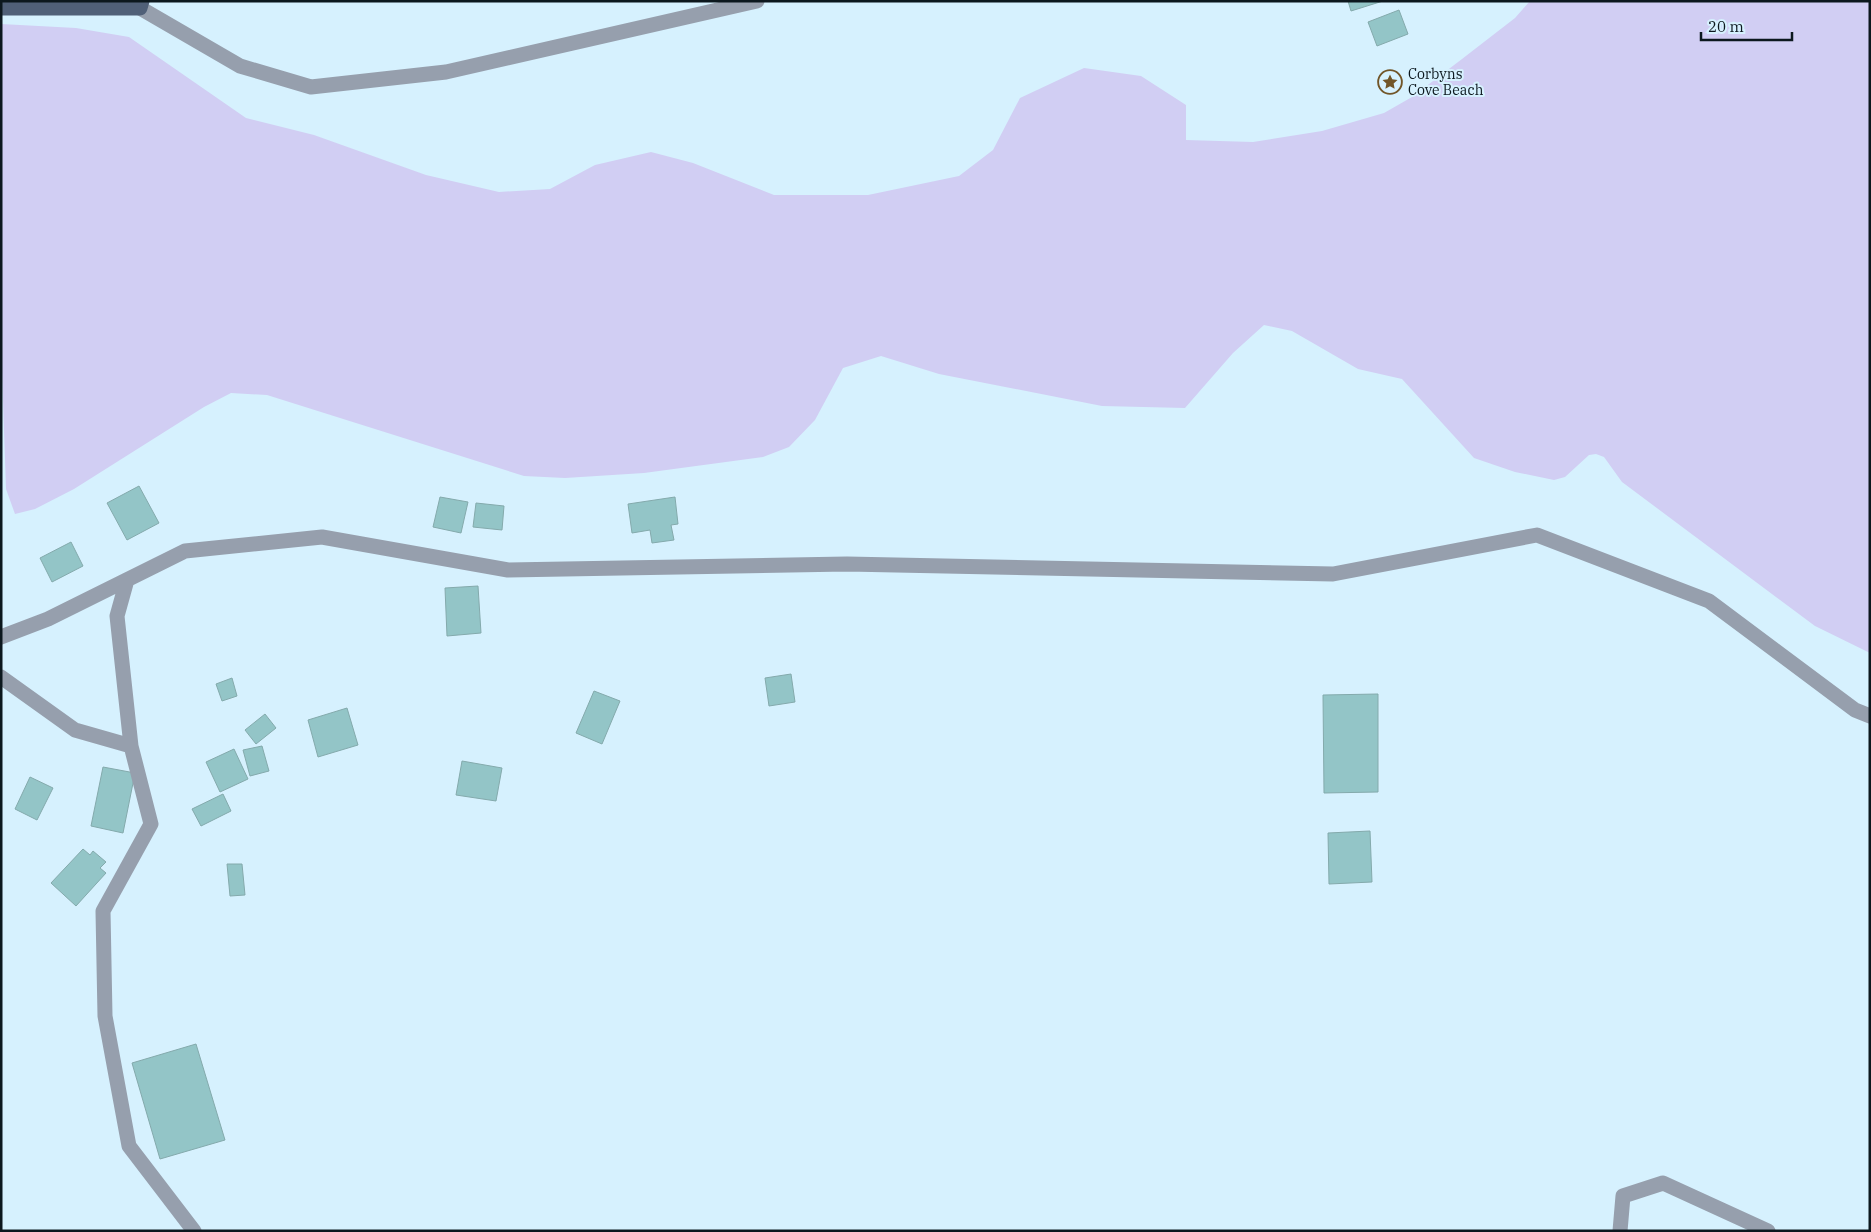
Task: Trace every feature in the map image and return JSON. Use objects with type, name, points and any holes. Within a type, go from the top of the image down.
[{"type":"main road","points":[[1,8],[141,5]]},
{"type":"street","points":[[141,5],[240,66],[311,87],[446,72],[757,1]]},
{"type":"street","points":[[1,636],[48,618],[185,551],[322,537],[508,570],[847,564],[1334,574],[1537,535],[1709,601],[1855,710],[1870,716]]},
{"type":"street","points":[[127,580],[116,616],[132,746],[151,824],[103,911],[105,1016],[129,1146],[194,1231]]},
{"type":"street","points":[[1,677],[75,730],[132,746]]},
{"type":"street","points":[[1620,1231],[1623,1196],[1663,1183],[1768,1231]]},
{"type":"water","points":[[1530,1],[1870,1],[1870,653],[1815,626],[1622,482],[1604,457],[1596,454],[1589,455],[1565,477],[1554,480],[1515,472],[1474,458],[1402,379],[1358,369],[1292,331],[1264,325],[1233,353],[1185,408],[1102,406],[939,374],[881,356],[843,368],[815,420],[789,447],[763,457],[644,473],[565,478],[524,476],[267,395],[231,393],[204,407],[74,489],[35,509],[15,514],[6,489],[1,342],[1,24],[76,28],[129,37],[246,118],[314,135],[426,175],[499,192],[550,189],[595,165],[651,152],[693,163],[774,195],[868,195],[959,176],[993,150],[1020,98],[1084,68],[1141,76],[1186,105],[1186,140],[1253,142],[1322,131],[1384,113],[1412,97],[1462,59],[1515,18]]},
{"type":"building","points":[[1348,1],[1383,1],[1351,11]]},
{"type":"building","points":[[1399,10],[1408,34],[1377,46],[1368,22]]},
{"type":"building","points":[[139,486],[159,523],[127,540],[107,503]]},
{"type":"building","points":[[440,497],[468,502],[461,533],[433,527]]},
{"type":"building","points":[[675,497],[678,524],[671,525],[674,540],[652,543],[650,530],[632,533],[628,504]]},
{"type":"building","points":[[476,503],[504,506],[502,530],[473,527]]},
{"type":"building","points":[[71,542],[83,566],[52,582],[40,558]]},
{"type":"building","points":[[478,586],[481,633],[447,636],[445,588]]},
{"type":"building","points":[[791,674],[795,702],[769,706],[765,678]]},
{"type":"building","points":[[232,678],[237,696],[222,701],[216,684]]},
{"type":"building","points":[[594,691],[620,701],[602,744],[576,733]]},
{"type":"building","points":[[1378,694],[1378,792],[1324,793],[1323,695]]},
{"type":"building","points":[[347,708],[358,745],[318,757],[308,720]]},
{"type":"building","points":[[265,714],[276,728],[256,744],[245,730]]},
{"type":"building","points":[[262,746],[269,771],[250,776],[243,750]]},
{"type":"building","points":[[234,749],[248,779],[220,792],[206,762]]},
{"type":"building","points":[[462,761],[502,768],[496,801],[456,795]]},
{"type":"building","points":[[103,767],[135,773],[123,833],[91,826]]},
{"type":"building","points":[[30,777],[53,788],[37,820],[15,809]]},
{"type":"building","points":[[223,794],[231,811],[201,826],[192,809]]},
{"type":"building","points":[[1370,831],[1372,882],[1329,884],[1328,833]]},
{"type":"building","points":[[83,849],[90,855],[93,851],[106,862],[100,868],[106,873],[76,906],[51,883]]},
{"type":"building","points":[[227,864],[242,864],[245,895],[230,896]]},
{"type":"building","points":[[196,1044],[225,1140],[160,1159],[132,1063]]},
{"type":"place","name":"Corbyns Cove Beach","points":[[1390,82]]}]
